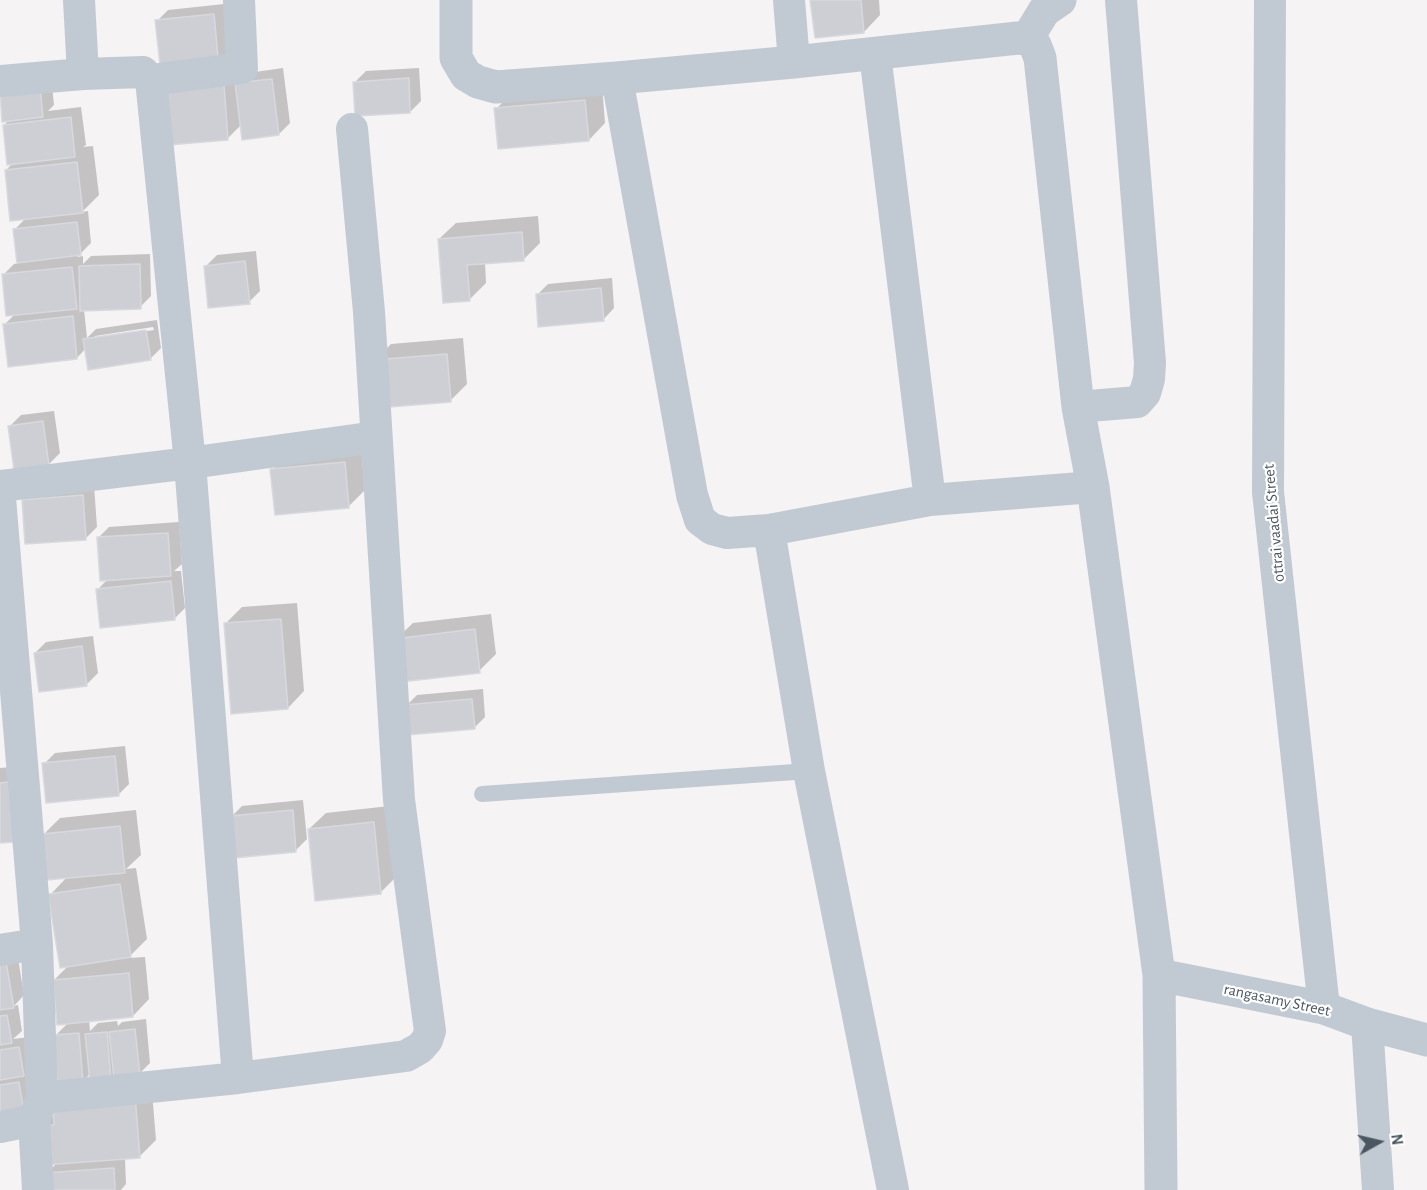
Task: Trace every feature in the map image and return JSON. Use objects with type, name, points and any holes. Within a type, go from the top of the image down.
[{"type":"street","points":[[79,0],[83,74]]},
{"type":"street","points":[[151,80],[242,68],[239,0]]},
{"type":"street","points":[[456,0],[456,58],[466,75],[478,82],[496,87],[794,62],[1018,38],[1027,39],[1035,45],[1040,58],[1078,407],[1093,487],[1159,975],[1161,1190]]},
{"type":"street","points":[[789,0],[794,62]]},
{"type":"street","points":[[1027,39],[1044,11],[1059,0]]},
{"type":"street","points":[[1078,407],[1137,402],[1145,393],[1149,379],[1150,363],[1121,0]]},
{"type":"street","name":"ottrai vaadai Street","points":[[1270,0],[1268,492],[1324,1008]]},
{"type":"street","points":[[875,54],[930,500]]},
{"type":"street","points":[[0,81],[143,72],[151,80],[190,463],[238,1078]]},
{"type":"street","points":[[617,78],[692,495],[700,520],[712,529],[727,533],[769,530],[930,500],[1093,487]]},
{"type":"street","points":[[0,1127],[38,1109],[238,1078],[406,1056],[427,1041],[430,1031],[399,800],[369,312],[352,129]]},
{"type":"street","points":[[0,486],[376,437]]},
{"type":"street","points":[[0,498],[37,944],[38,1190]]},
{"type":"street","points":[[769,530],[809,771],[892,1190]]},
{"type":"street","points":[[0,950],[37,944]]},
{"type":"street","name":"rangasamy Street","points":[[1159,975],[1324,1008],[1367,1024],[1427,1040]]},
{"type":"street","points":[[1367,1024],[1378,1190]]},
{"type":"lane","points":[[483,794],[809,771]]},
{"type":"building","points":[[810,0],[861,0],[864,33],[815,38]]},
{"type":"building","points":[[214,14],[219,68],[161,73],[155,20]]},
{"type":"building","points":[[409,78],[410,113],[355,116],[353,82]]},
{"type":"building","points":[[272,79],[279,135],[242,140],[235,83]]},
{"type":"building","points":[[224,85],[228,140],[168,145],[163,90]]},
{"type":"building","points":[[40,87],[43,117],[2,122],[0,91]]},
{"type":"building","points":[[585,100],[589,141],[498,149],[494,108]]},
{"type":"building","points":[[71,117],[75,157],[7,165],[3,125]]},
{"type":"building","points":[[77,162],[83,213],[10,221],[5,170]]},
{"type":"building","points":[[77,222],[81,255],[17,263],[13,229]]},
{"type":"building","points":[[522,232],[524,261],[467,265],[470,301],[443,303],[438,239]]},
{"type":"building","points":[[245,261],[250,304],[208,308],[204,266]]},
{"type":"building","points":[[140,264],[141,309],[80,311],[79,266]]},
{"type":"building","points":[[72,267],[77,309],[6,316],[2,274]]},
{"type":"building","points":[[601,288],[604,321],[538,327],[536,294]]},
{"type":"building","points":[[73,316],[77,359],[8,367],[3,324]]},
{"type":"building","points":[[146,330],[151,360],[88,370],[83,339]]},
{"type":"building","points":[[447,354],[451,402],[377,408],[373,360]]},
{"type":"building","points":[[43,421],[49,466],[14,470],[8,426]]},
{"type":"building","points":[[345,462],[349,508],[275,515],[270,469]]},
{"type":"building","points":[[83,495],[86,540],[25,544],[22,500]]},
{"type":"building","points":[[168,533],[171,576],[100,581],[97,537]]},
{"type":"building","points":[[171,581],[175,620],[100,628],[96,589]]},
{"type":"building","points":[[281,619],[288,709],[231,714],[224,623]]},
{"type":"building","points":[[475,629],[480,673],[400,682],[394,639]]},
{"type":"building","points":[[82,646],[87,686],[39,692],[34,653]]},
{"type":"building","points":[[472,699],[475,729],[407,735],[404,705]]},
{"type":"building","points":[[115,756],[119,796],[46,803],[42,763]]},
{"type":"building","points":[[8,782],[14,842],[0,843],[0,783]]},
{"type":"building","points":[[293,810],[296,852],[234,858],[230,816]]},
{"type":"building","points":[[374,822],[381,894],[315,901],[308,829]]},
{"type":"building","points":[[120,826],[125,873],[46,880],[42,834]]},
{"type":"building","points":[[120,884],[131,957],[60,968],[48,894]]},
{"type":"building","points":[[6,962],[14,1008],[0,1010],[0,963]]},
{"type":"building","points":[[129,973],[133,1017],[57,1025],[53,980]]},
{"type":"building","points":[[7,1015],[12,1043],[0,1045],[0,1016]]},
{"type":"building","points":[[135,1029],[140,1076],[114,1078],[109,1032]]},
{"type":"building","points":[[107,1032],[111,1080],[90,1082],[85,1034]]},
{"type":"building","points":[[79,1033],[83,1083],[58,1085],[53,1035]]},
{"type":"building","points":[[19,1047],[24,1076],[0,1080],[0,1050]]},
{"type":"building","points":[[19,1082],[24,1112],[0,1116],[0,1085]]},
{"type":"building","points":[[135,1095],[140,1158],[44,1165],[41,1126],[54,1125],[53,1102]]},
{"type":"building","points":[[114,1168],[115,1190],[47,1190],[45,1173]]}]
